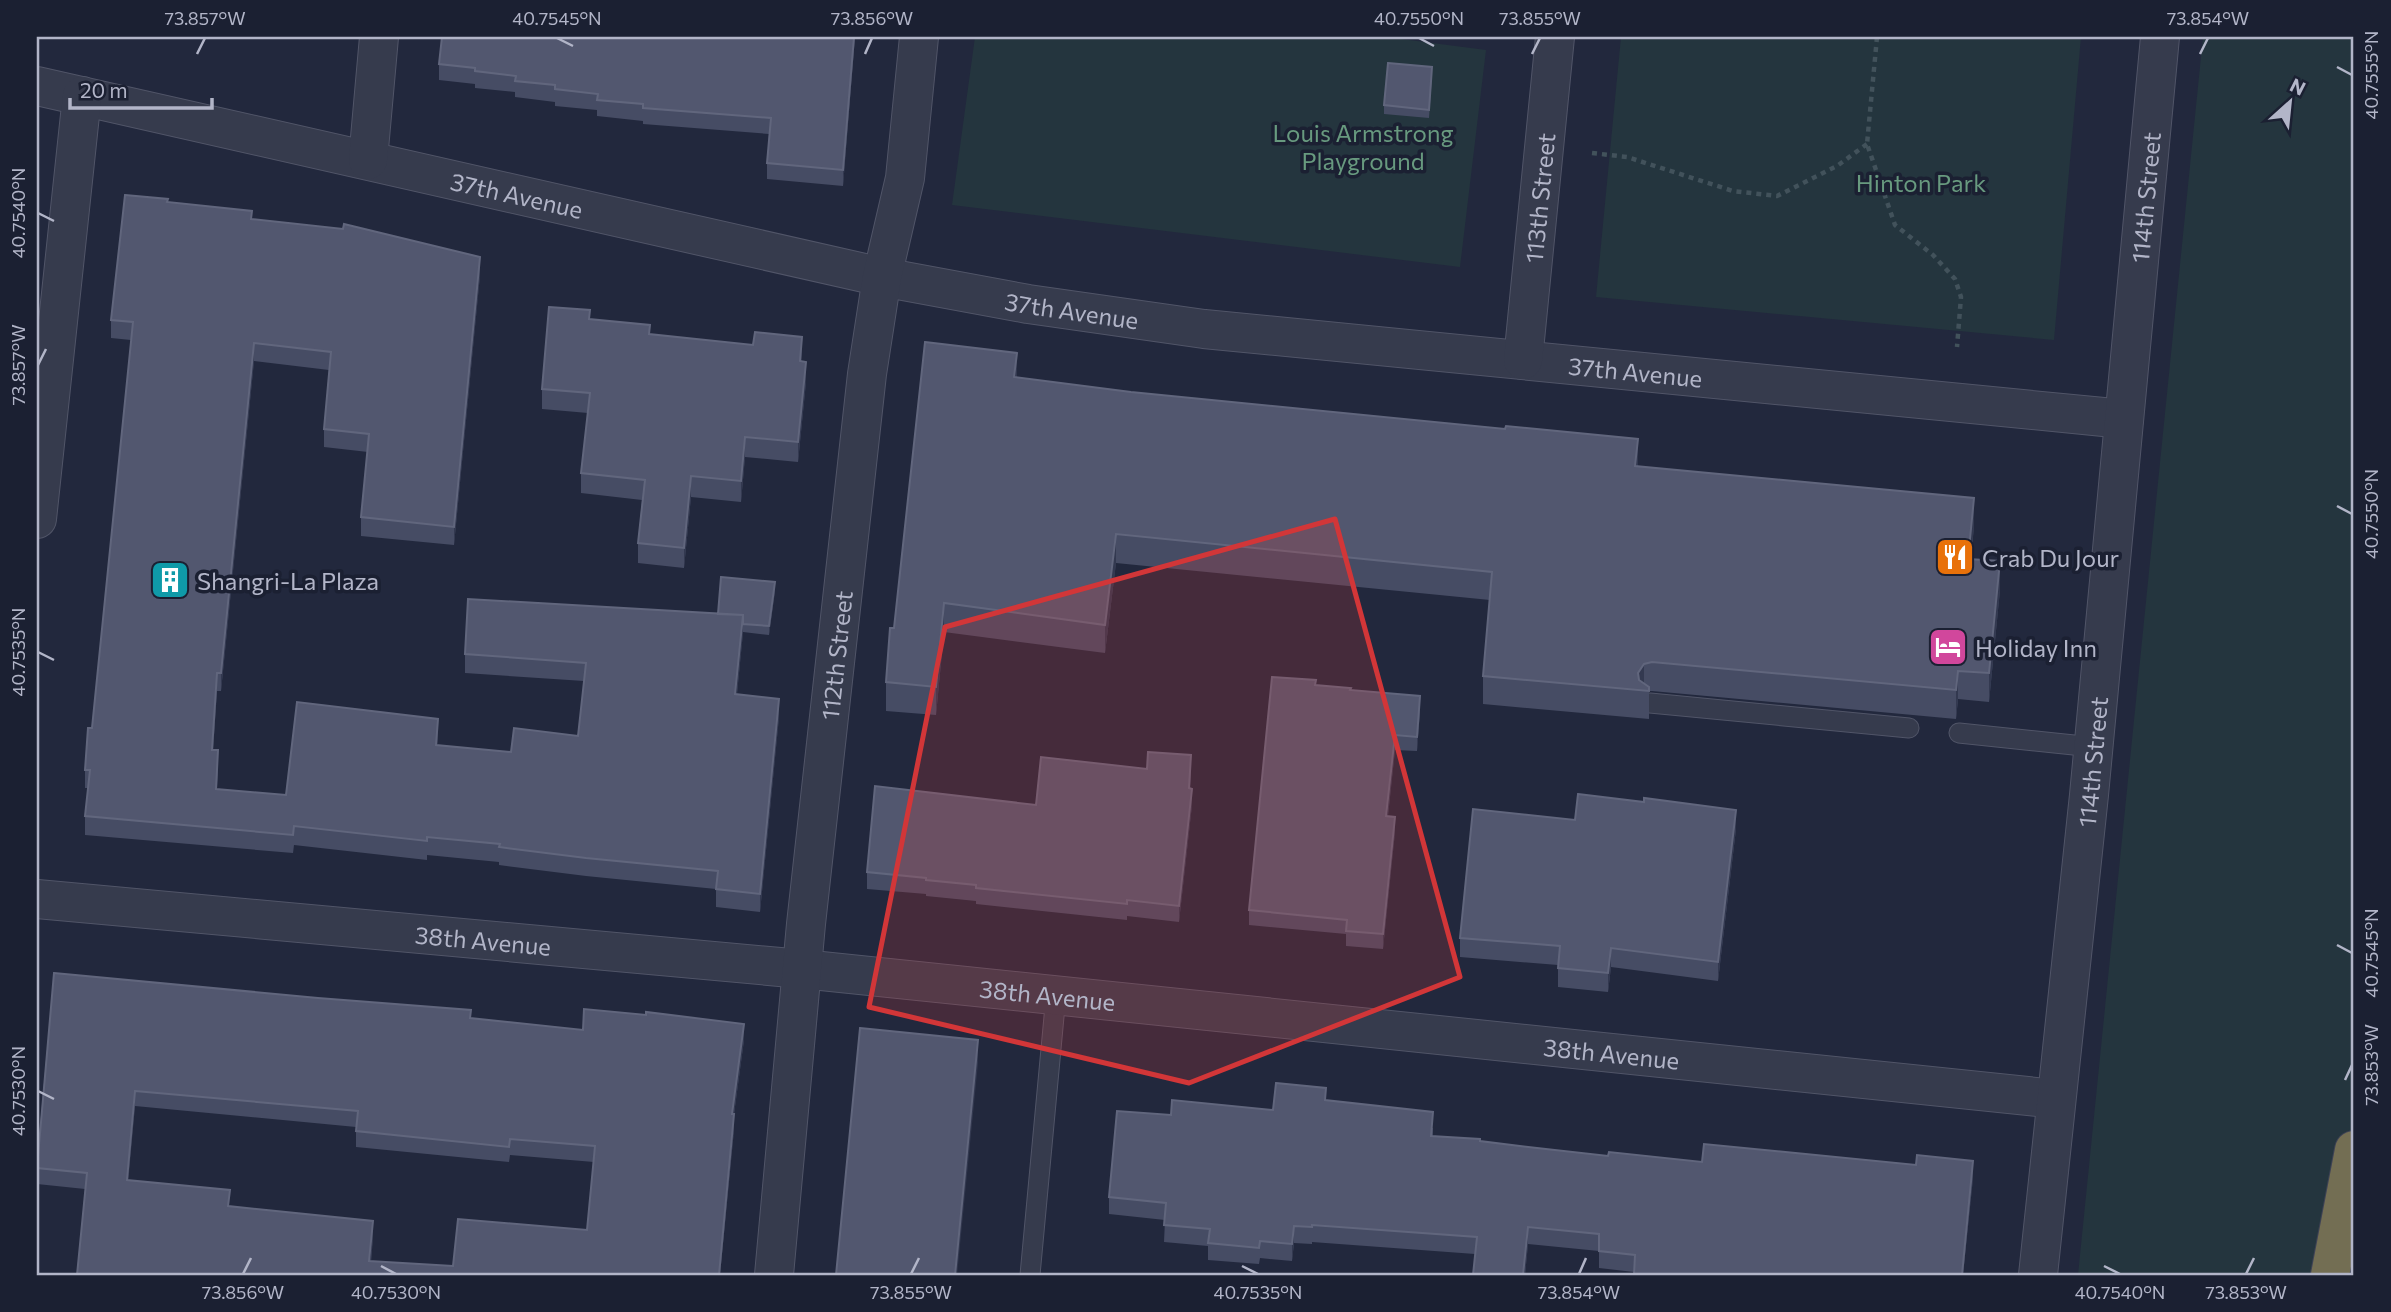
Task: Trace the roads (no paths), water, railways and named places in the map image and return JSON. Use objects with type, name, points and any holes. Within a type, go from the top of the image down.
[{"type":"highway","points":[[2330,1275],[2354,1150]]},
{"type":"street","points":[[368,160],[379,37]]},
{"type":"street","name":"112th Street","points":[[774,1275],[802,969],[867,374],[882,277],[905,178],[919,37]]},
{"type":"street","name":"113th Street","points":[[1522,360],[1555,37]]},
{"type":"street","name":"114th Street","points":[[2038,1275],[2093,747],[2160,37]]},
{"type":"street","name":"37th Avenue","points":[[37,86],[882,277],[1121,319],[2124,419]]},
{"type":"street","points":[[37,519],[46,334],[82,96]]},
{"type":"street","name":"38th Avenue","points":[[37,899],[802,969],[2056,1099]]},
{"type":"lane","points":[[1650,703],[1909,728]]},
{"type":"lane","points":[[1959,733],[2093,747]]},
{"type":"lane","points":[[1030,1275],[1056,995]]},
{"type":"place","name":"Crab Du Jour","points":[[1955,557]]},
{"type":"place","name":"Shangri-La Plaza","points":[[170,580]]},
{"type":"place","name":"Holiday Inn","points":[[1948,647]]},
{"type":"park label","name":"Louis Armstrong Playground","points":[[1363,146]]},
{"type":"park label","name":"Hinton Park","points":[[1921,182]]}]
